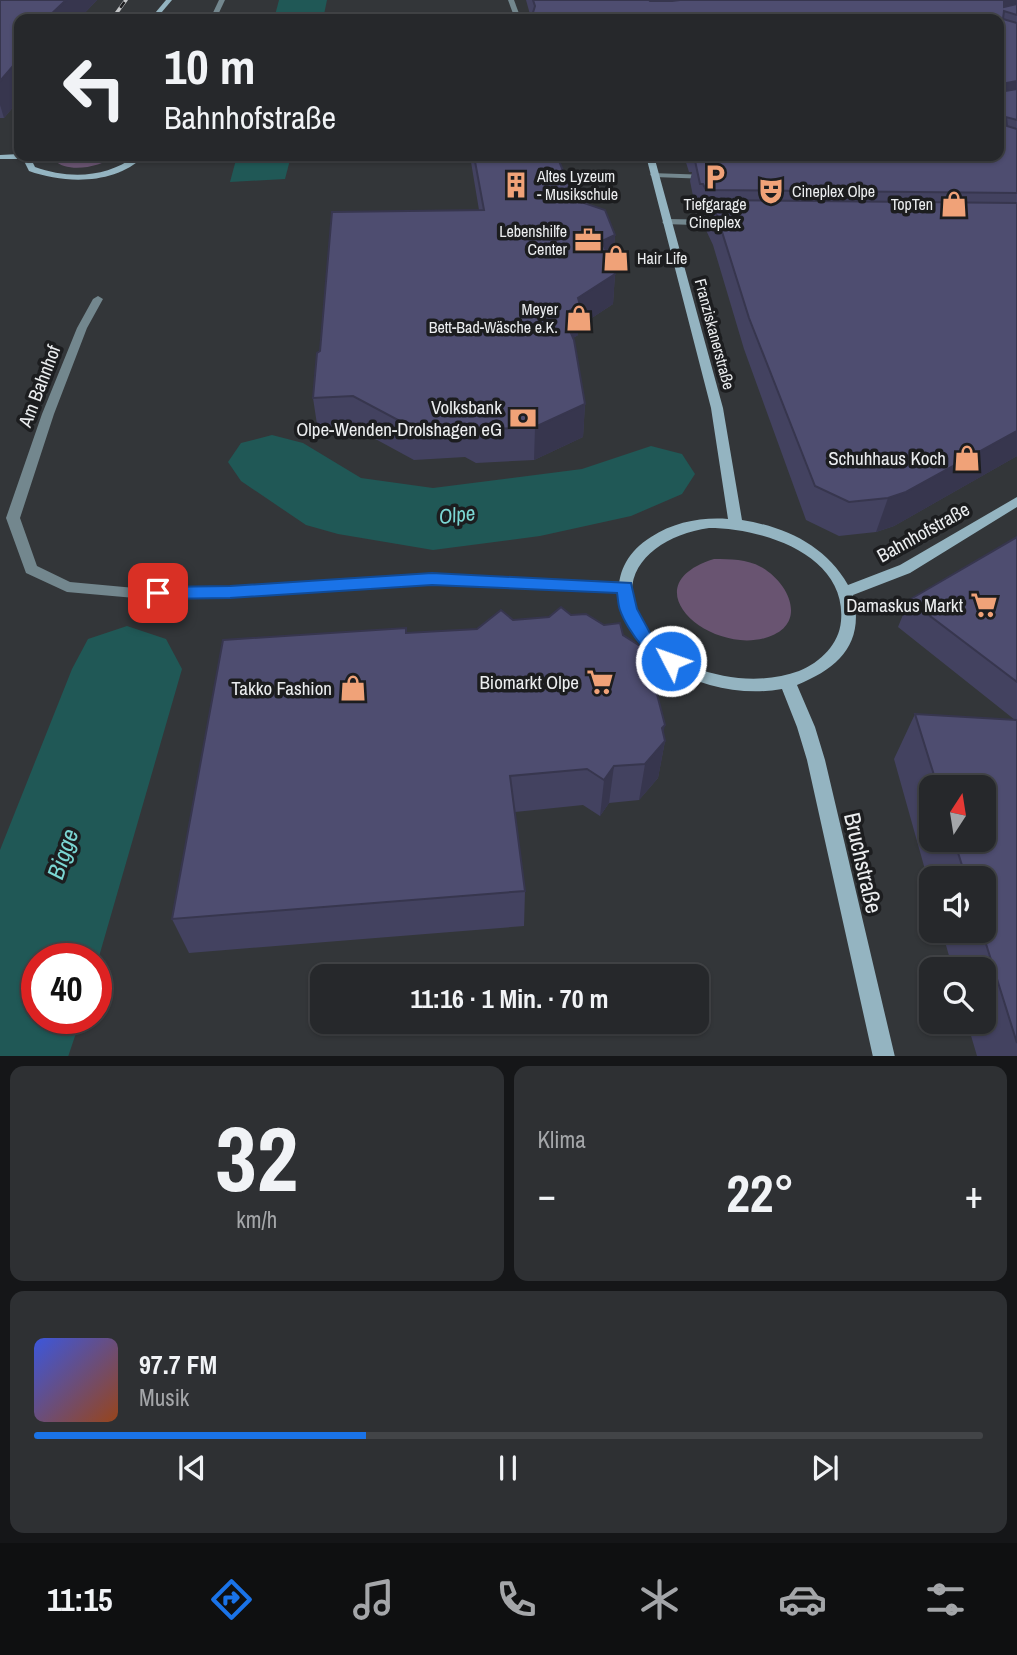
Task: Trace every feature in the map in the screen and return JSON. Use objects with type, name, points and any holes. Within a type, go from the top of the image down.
[{"type":"street","points":[[157,14],[169,0]]},
{"type":"street","points":[[30,161],[32,169],[41,173],[72,177],[109,172],[132,161]]},
{"type":"street","name":"Franziskanerstraße","points":[[651,161],[717,408],[731,475],[736,524]]},
{"type":"street","points":[[654,175],[715,177]]},
{"type":"street","points":[[667,222],[730,223]]},
{"type":"street","name":"Am Bahnhof","points":[[99,299],[82,328],[48,414],[13,518],[31,569],[67,587],[135,593],[230,592],[432,579],[625,587]]},
{"type":"street","name":"Bahnhofstraße","points":[[846,592],[905,569],[1017,501]]},
{"type":"street","points":[[695,524],[736,524],[771,532],[803,547],[829,567],[846,592],[851,621],[843,647],[835,659],[787,682],[748,685],[708,677],[671,661],[644,638],[628,609],[625,587],[629,566],[642,549],[660,536],[695,524]]},
{"type":"street","name":"Bruchstraße","points":[[787,682],[806,727],[816,760],[884,1056]]},
{"type":"shaded area","points":[[56,161],[106,161],[75,168]]},
{"type":"shaded area","points":[[714,559],[750,562],[771,574],[780,583],[787,593],[791,614],[787,624],[779,632],[765,638],[743,640],[721,636],[701,627],[686,614],[678,600],[678,585],[690,571]]},
{"type":"water","points":[[279,0],[327,0],[324,14],[275,14]]},
{"type":"water","points":[[236,161],[290,161],[285,179],[230,182]]},
{"type":"building","points":[[0,0],[66,0],[51,14],[14,14],[14,65],[0,81]]},
{"type":"building","points":[[533,0],[1004,0],[1004,7],[1017,4],[1017,15],[1004,11],[1004,14],[533,14],[535,6]]},
{"type":"building","points":[[1004,19],[1017,23],[1017,81],[1006,83],[1005,91],[1017,89],[1017,120],[1006,117],[1007,126],[1017,129],[1017,193],[706,190],[703,184],[700,184],[695,161],[1004,161]]},
{"type":"building","points":[[475,161],[559,161],[575,200],[605,210],[615,235],[602,241],[615,274],[578,298],[580,305],[569,311],[573,320],[567,324],[574,340],[585,404],[535,427],[475,430],[463,424],[411,427],[353,396],[313,398],[317,353],[320,351],[332,212],[484,210]]},
{"type":"building","points":[[709,200],[1017,203],[1017,431],[906,492],[888,498],[849,502],[815,486],[749,318],[717,216]]},
{"type":"building","points":[[1017,537],[1017,682],[909,600]]},
{"type":"building","points":[[561,607],[571,615],[586,614],[604,625],[620,623],[623,635],[640,646],[642,657],[648,660],[665,725],[662,728],[665,741],[645,764],[614,766],[604,780],[587,769],[510,776],[525,891],[172,919],[223,640],[406,628],[406,633],[477,629],[501,610],[513,620],[549,617]]},
{"type":"building","points":[[915,714],[1017,720],[1017,1043],[996,976],[996,957],[990,957],[986,943],[996,943],[996,866],[962,866],[958,852],[996,852],[996,775],[934,775]]},
{"type":"waterway","name":"Olpe","points":[[272,462],[338,504],[433,519],[540,506],[599,495],[651,474]]},
{"type":"waterway","name":"Bigge","points":[[0,1040],[127,669]]},
{"type":"railway","points":[[116,14],[126,0]]},
{"type":"place","name":"Tiefgarage Cineplex","points":[[715,177]]},
{"type":"place","name":"Altes Lyzeum - Musikschule","points":[[516,185]]},
{"type":"place","name":"Cineplex Olpe","points":[[771,191]]},
{"type":"place","name":"TopTen","points":[[954,204]]},
{"type":"place","name":"Lebenshilfe Center","points":[[588,240]]},
{"type":"place","name":"Hair Life","points":[[616,258]]},
{"type":"place","name":"Meyer Bett-Bad-Wäsche e.K.","points":[[579,318]]},
{"type":"place","name":"Volksbank Olpe-Wenden-Drolshagen eG","points":[[523,418]]},
{"type":"place","name":"Schuhhaus Koch","points":[[967,458]]},
{"type":"place","name":"Damaskus Markt","points":[[984,605]]},
{"type":"place","name":"Biomarkt Olpe","points":[[600,682]]},
{"type":"place","name":"Takko Fashion","points":[[353,688]]},
{"type":"route","points":[[158,593],[230,592],[432,579],[625,587],[628,609],[644,638],[671,661]]}]
